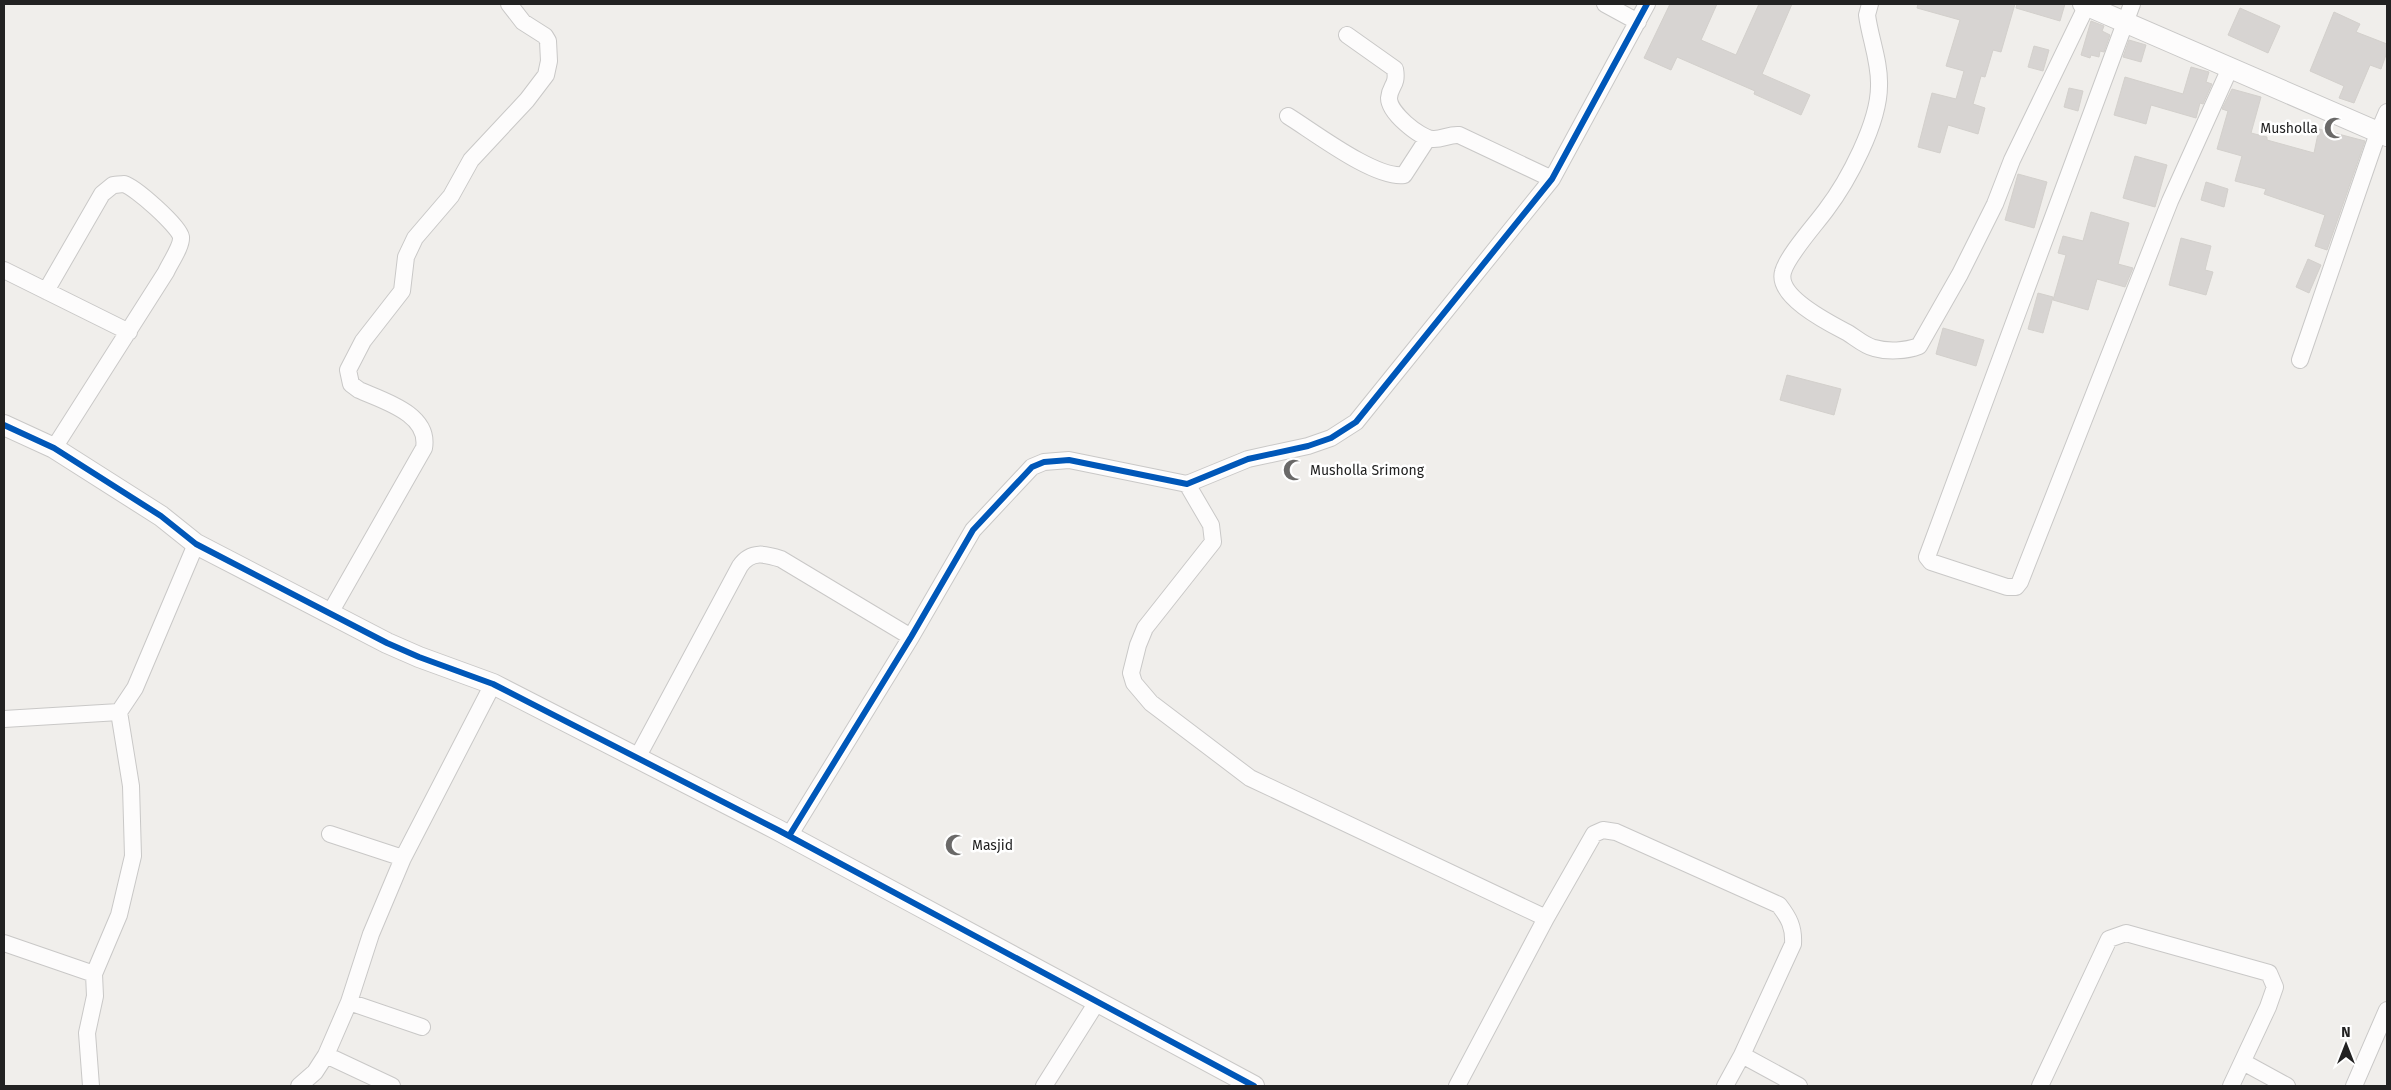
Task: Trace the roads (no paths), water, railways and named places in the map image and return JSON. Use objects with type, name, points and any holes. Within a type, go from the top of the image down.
[{"type":"street","points":[[330,613],[424,448],[425,442],[422,428],[411,416],[352,384],[348,370],[363,342],[402,291],[406,257],[415,238],[451,196],[472,160],[527,100],[546,75],[549,61],[548,41],[545,36],[523,22],[509,4]]},
{"type":"street","points":[[1605,4],[1638,22]]},
{"type":"street","points":[[789,836],[911,637],[973,530],[1032,467],[1044,462],[1069,460],[1187,484],[1248,459],[1308,446],[1331,438],[1356,422],[1552,179],[1647,4]]},
{"type":"street","points":[[1870,4],[1868,25],[1876,57],[1879,87],[1866,140],[1840,192],[1789,260],[1783,272],[1782,280],[1792,296],[1814,314],[1874,348],[1908,350],[1919,346],[1960,274],[1995,204],[2012,160],[2085,4],[2129,13],[2230,68],[2383,134]]},
{"type":"street","points":[[2129,13],[1927,557],[1931,562],[2007,587],[2016,587],[2020,582],[2170,201],[2230,68]]},
{"type":"street","points":[[1347,35],[1394,69],[1396,83],[1389,99],[1391,109],[1397,117],[1428,138],[1437,139],[1449,135],[1459,135],[1552,179]]},
{"type":"street","points":[[2300,360],[2383,134],[2387,112]]},
{"type":"street","points":[[1288,116],[1374,170],[1394,175],[1404,175],[1428,138]]},
{"type":"street","points":[[46,291],[102,194],[113,185],[126,184],[159,210],[181,238],[166,272],[54,448]]},
{"type":"street","points":[[4,270],[129,332]]},
{"type":"street","points":[[4,425],[54,448],[161,516],[196,544],[419,658],[492,684],[637,758],[789,836],[1254,1086]]},
{"type":"street","points":[[1187,484],[1211,525],[1213,542],[1145,628],[1138,645],[1131,673],[1134,682],[1150,703],[1250,778],[1546,918]]},
{"type":"street","points":[[91,1086],[87,1033],[94,996],[94,974],[119,915],[134,856],[131,786],[119,712],[135,688],[196,544]]},
{"type":"street","points":[[637,758],[740,566],[744,560],[751,556],[766,554],[781,560],[911,637]]},
{"type":"street","points":[[299,1086],[315,1072],[326,1054],[349,1002],[371,934],[403,858],[492,684]]},
{"type":"street","points":[[4,718],[119,712]]},
{"type":"street","points":[[1457,1086],[1546,918],[1594,834],[1603,830],[1616,832],[1779,905],[1792,924],[1794,930],[1793,944],[1742,1055],[1725,1086]]},
{"type":"street","points":[[330,834],[403,858]]},
{"type":"street","points":[[2040,1086],[2108,939],[2126,933],[2269,973],[2275,987],[2268,1007],[2231,1086]]},
{"type":"street","points":[[4,943],[94,974]]},
{"type":"street","points":[[349,1002],[422,1027]]},
{"type":"street","points":[[1044,1086],[1097,1002]]},
{"type":"street","points":[[2354,1086],[2387,1010]]},
{"type":"street","points":[[326,1054],[392,1086]]},
{"type":"street","points":[[1742,1055],[1799,1086]]},
{"type":"street","points":[[2243,1062],[2287,1086]]},
{"type":"place","name":"Musholla","points":[[2335,128]]},
{"type":"place","name":"Musholla Srimong","points":[[1294,470]]},
{"type":"place","name":"Masjid","points":[[956,845]]}]
